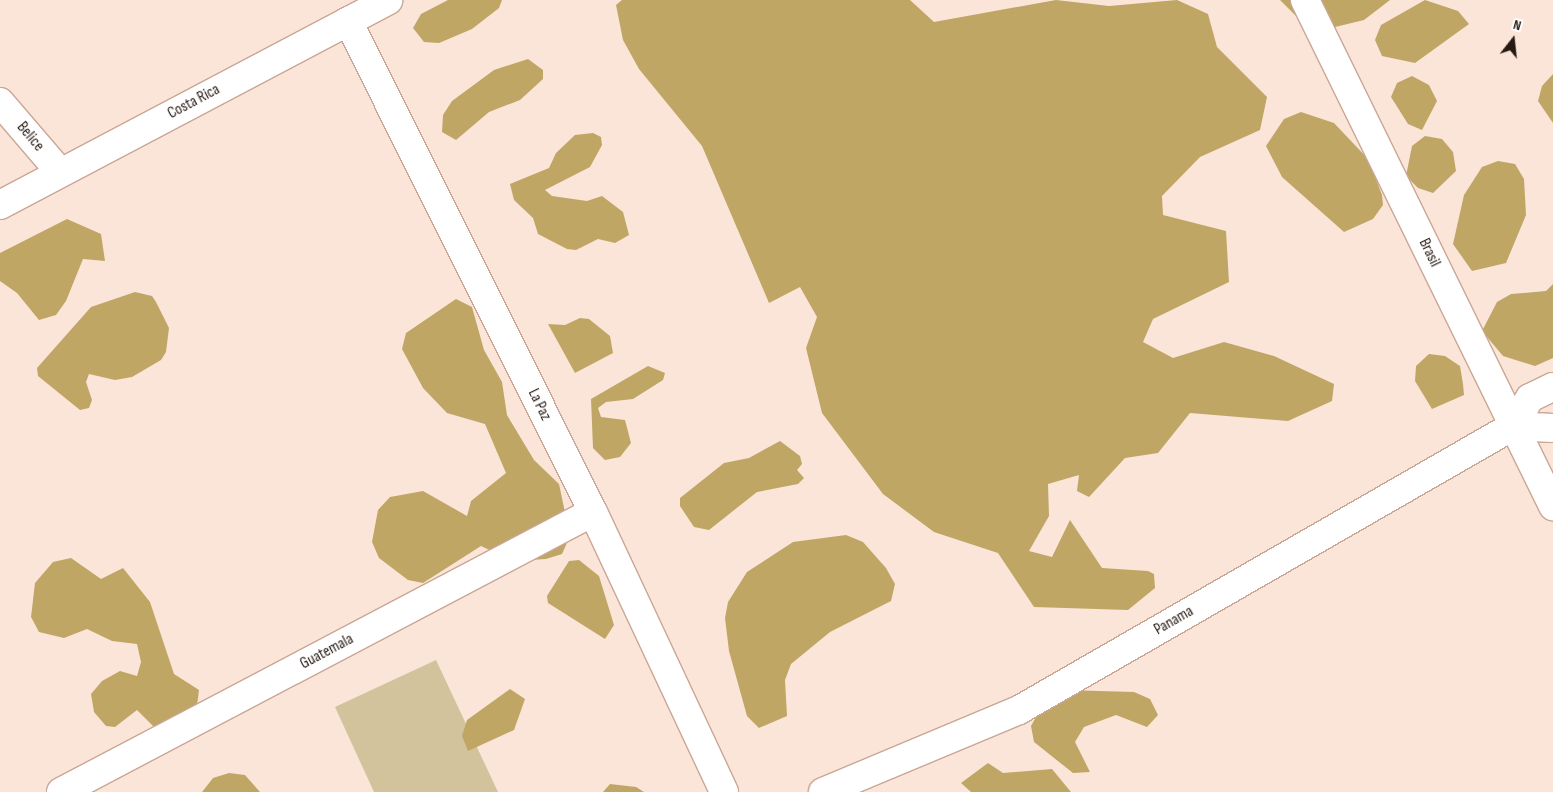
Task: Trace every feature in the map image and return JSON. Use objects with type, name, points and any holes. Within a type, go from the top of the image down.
[{"type":"street","name":"Costa Rica","points":[[0,205],[388,0]]},
{"type":"street","name":"Brasil","points":[[1305,0],[1553,506]]},
{"type":"street","name":"La Paz","points":[[348,21],[593,512],[724,792]]},
{"type":"street","name":"Belice","points":[[0,102],[60,172]]},
{"type":"street","name":"Panama","points":[[823,792],[1019,710],[1513,426],[1530,398],[1553,387]]},
{"type":"street","points":[[1513,426],[1553,428]]},
{"type":"street","name":"Guatemala","points":[[61,792],[593,512]]},
{"type":"shaded area","points":[[448,0],[502,0],[499,8],[472,29],[439,43],[424,42],[413,28],[421,14]]},
{"type":"shaded area","points":[[622,0],[910,0],[934,22],[1056,0],[1109,6],[1177,0],[1208,14],[1217,47],[1267,97],[1260,130],[1200,157],[1162,196],[1163,215],[1226,231],[1229,282],[1153,319],[1143,342],[1173,358],[1224,342],[1274,356],[1334,384],[1332,401],[1288,421],[1190,413],[1158,453],[1125,458],[1089,497],[1077,491],[1079,475],[1048,484],[1049,516],[1029,551],[1052,557],[1070,520],[1102,568],[1148,571],[1154,574],[1155,588],[1128,610],[1034,607],[998,553],[934,532],[883,494],[822,413],[806,348],[817,317],[800,287],[769,303],[702,146],[639,69],[623,40],[616,5]]},
{"type":"shaded area","points":[[1280,0],[1390,0],[1364,20],[1331,28],[1299,19]]},
{"type":"shaded area","points":[[1425,0],[1458,11],[1469,24],[1415,63],[1382,56],[1375,40],[1381,25]]},
{"type":"shaded area","points":[[528,59],[543,70],[543,79],[520,100],[489,112],[456,140],[442,132],[443,115],[452,101],[494,70]]},
{"type":"shaded area","points":[[1553,74],[1553,123],[1538,101],[1542,86]]},
{"type":"shaded area","points":[[1412,76],[1429,85],[1437,101],[1422,130],[1408,124],[1391,97],[1397,83]]},
{"type":"shaded area","points":[[1301,112],[1334,123],[1369,160],[1382,195],[1383,205],[1373,219],[1344,232],[1282,177],[1266,146],[1284,119]]},
{"type":"shaded area","points":[[593,133],[601,137],[602,145],[590,167],[545,190],[552,196],[587,201],[602,196],[623,212],[629,235],[615,243],[598,239],[576,250],[567,249],[538,234],[533,218],[514,200],[510,184],[549,168],[556,153],[575,135]]},
{"type":"shaded area","points":[[1425,136],[1442,139],[1453,152],[1456,171],[1433,193],[1418,188],[1406,176],[1412,146]]},
{"type":"shaded area","points":[[1498,161],[1515,164],[1524,179],[1526,215],[1506,263],[1472,271],[1453,244],[1464,195],[1482,167]]},
{"type":"shaded area","points":[[67,219],[101,234],[105,261],[83,259],[66,301],[56,315],[39,320],[17,293],[0,281],[0,253]]},
{"type":"shaded area","points":[[1553,284],[1553,358],[1535,366],[1503,356],[1482,331],[1497,302],[1511,294],[1546,291]]},
{"type":"shaded area","points":[[135,292],[152,296],[156,302],[169,328],[166,352],[161,360],[132,377],[115,380],[89,374],[86,382],[92,400],[89,408],[80,410],[38,376],[37,368],[91,307]]},
{"type":"shaded area","points":[[456,299],[472,307],[484,350],[502,382],[507,415],[534,460],[559,484],[570,536],[562,554],[546,559],[512,561],[481,546],[423,583],[408,580],[379,558],[372,542],[378,510],[390,497],[423,491],[467,516],[471,501],[506,473],[485,424],[447,413],[423,388],[402,349],[406,333]]},
{"type":"shaded area","points":[[580,318],[589,319],[610,336],[613,353],[575,373],[548,324],[565,325]]},
{"type":"shaded area","points":[[1429,354],[1445,356],[1460,366],[1464,395],[1432,409],[1415,381],[1416,366]]},
{"type":"shaded area","points":[[648,366],[665,373],[663,380],[633,399],[606,402],[598,408],[601,417],[625,420],[631,443],[620,457],[605,460],[593,448],[591,399]]},
{"type":"shaded area","points":[[780,441],[800,456],[802,464],[797,470],[804,478],[798,484],[757,492],[709,530],[694,527],[680,506],[680,498],[724,463],[749,458]]},
{"type":"shaded area","points":[[846,535],[863,542],[886,568],[895,584],[891,601],[830,632],[791,664],[785,680],[787,716],[759,728],[747,716],[729,651],[725,618],[728,602],[747,572],[793,542]]},
{"type":"shaded area","points":[[71,558],[101,579],[123,568],[150,602],[174,674],[199,690],[195,721],[170,734],[154,727],[137,710],[115,727],[106,726],[94,712],[91,694],[102,681],[120,671],[137,676],[141,662],[137,644],[112,641],[87,629],[64,638],[39,632],[31,617],[35,583],[53,562]]},
{"type":"shaded area","points":[[579,560],[599,576],[614,625],[605,639],[548,603],[547,596],[569,561]]},
{"type":"shaded area","points":[[436,660],[498,792],[374,792],[335,707]]},
{"type":"shaded area","points":[[510,689],[525,699],[514,730],[468,751],[462,736],[467,720]]},
{"type":"shaded area","points":[[1064,690],[1134,692],[1150,699],[1158,715],[1147,727],[1116,715],[1084,727],[1075,742],[1090,772],[1073,773],[1034,742],[1031,726],[1047,697]]},
{"type":"shaded area","points":[[988,763],[1003,773],[1052,769],[1071,792],[971,792],[961,783]]},
{"type":"shaded area","points":[[229,773],[245,775],[260,792],[202,792],[213,778]]},
{"type":"shaded area","points":[[610,784],[636,787],[644,792],[603,792]]}]
